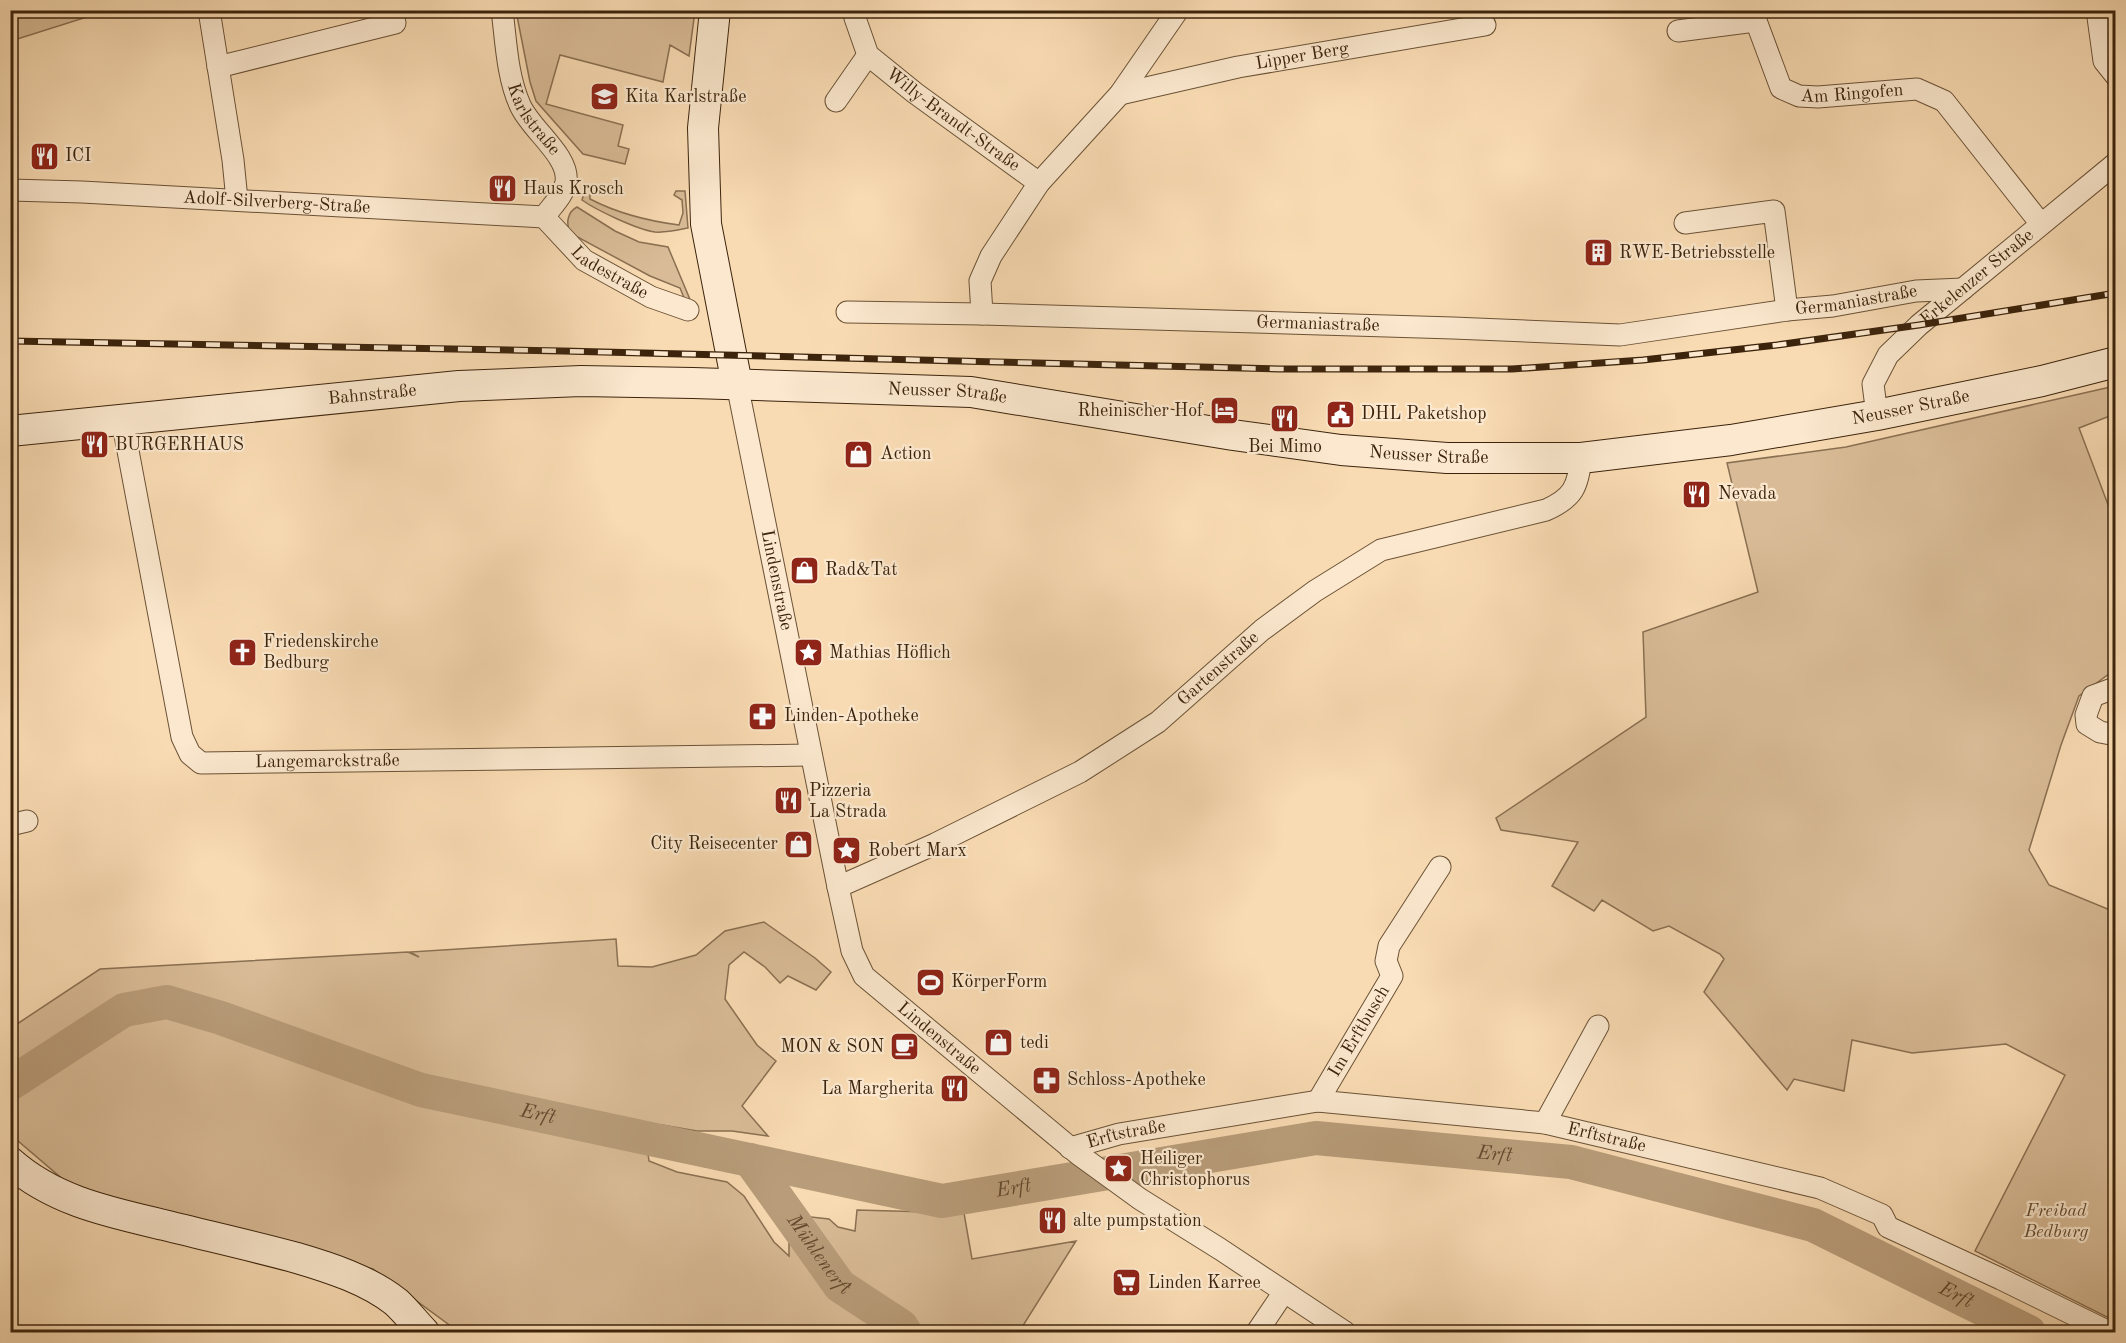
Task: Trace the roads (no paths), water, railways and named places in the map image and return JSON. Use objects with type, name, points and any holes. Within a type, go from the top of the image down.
[{"type":"street","points":[[209,10],[233,160],[237,200]]},
{"type":"street","points":[[218,67],[395,23],[392,10]]},
{"type":"street","name":"Karlstraße","points":[[502,10],[512,80],[520,106],[564,166],[566,182],[560,195],[544,217]]},
{"type":"street","name":"Lindenstraße","points":[[714,10],[703,128],[706,224],[852,951],[864,976],[1074,1151],[1140,1199],[1284,1292]]},
{"type":"street","name":"Willy-Brandt-Straße","points":[[856,10],[855,18],[868,55],[915,93],[1039,183]]},
{"type":"street","points":[[982,314],[980,281],[991,256],[1039,183],[1120,94],[1178,10]]},
{"type":"street","points":[[2097,10],[2104,61],[2115,76]]},
{"type":"street","name":"Am Ringofen","points":[[1678,31],[1753,16],[1781,88],[1799,96],[1818,97],[1917,89],[1944,101],[2041,224]]},
{"type":"street","name":"Lipper Berg","points":[[1120,94],[1238,67],[1485,26]]},
{"type":"street","name":"Willy-Brandt-Straße","points":[[836,101],[868,55]]},
{"type":"street","name":"Erkelenzer Straße","points":[[1877,415],[1873,384],[1888,355],[1919,325],[2115,163]]},
{"type":"street","name":"Adolf-Silverberg-Straße","points":[[10,190],[544,217]]},
{"type":"street","name":"Germaniastraße","points":[[1685,223],[1774,211],[1787,310]]},
{"type":"street","name":"Ladestraße","points":[[544,217],[584,260],[596,268],[651,297],[688,310]]},
{"type":"street","name":"Germaniastraße","points":[[847,312],[1453,328],[1620,335],[1787,310],[1833,306],[1916,291],[1963,289]]},
{"type":"street","name":"Neusser Straße","points":[[737,384],[971,392],[1233,435],[1341,450],[1446,458],[1581,458],[1731,440],[1877,415],[2042,381],[2115,362]]},
{"type":"street","name":"Bahnstraße","points":[[10,431],[459,386],[581,381],[737,384]]},
{"type":"street","name":"Langemarckstraße","points":[[122,419],[182,737],[190,754],[201,763],[811,755]]},
{"type":"street","name":"Gartenstraße","points":[[838,887],[935,844],[1080,772],[1158,722],[1262,630],[1315,591],[1381,550],[1546,510],[1562,502],[1570,496],[1579,478],[1581,458]]},
{"type":"street","points":[[2115,690],[2093,696],[2086,714],[2086,723],[2100,732],[2115,735]]},
{"type":"street","name":"Im Erftbusch","points":[[1318,1101],[1392,976],[1386,961],[1389,946],[1440,867]]},
{"type":"street","points":[[1545,1123],[1598,1026]]},
{"type":"street","name":"Erftstraße","points":[[1074,1151],[1119,1134],[1318,1101],[1545,1123],[1820,1188],[1882,1215],[1888,1227],[2109,1332]]},
{"type":"street","points":[[11,1162],[40,1184],[67,1198],[102,1210],[325,1266],[359,1280],[396,1302],[424,1332]]},
{"type":"street","points":[[1257,1332],[1284,1292],[1345,1332]]},
{"type":"waterway","name":"Erft","points":[[10,1084],[124,1010],[167,1002],[221,1018],[421,1090],[942,1201],[1316,1138],[1571,1162],[1813,1225],[2029,1332]]},
{"type":"waterway","name":"Mühlenerft","points":[[750,1160],[840,1286],[901,1326],[905,1332]]},
{"type":"railway","points":[[10,341],[563,351],[1279,369],[1512,369],[1643,360],[1777,345],[2116,293]]},
{"type":"place","name":"Kita Karlstraße","points":[[604,97]]},
{"type":"place","name":"ICI","points":[[44,156]]},
{"type":"place","name":"Haus Krosch","points":[[502,189]]},
{"type":"place","name":"RWE-Betriebsstelle","points":[[1598,253]]},
{"type":"place","name":"Rheinischer Hof","points":[[1224,411]]},
{"type":"place","name":"DHL Paketshop","points":[[1340,414]]},
{"type":"place","name":"Bei Mimo","points":[[1285,418]]},
{"type":"place","name":"BURGERHAUS","points":[[94,445]]},
{"type":"place","name":"Action","points":[[859,454]]},
{"type":"place","name":"Nevada","points":[[1697,494]]},
{"type":"place","name":"Rad&Tat","points":[[804,570]]},
{"type":"place","name":"Friedenskirche Bedburg","points":[[242,652]]},
{"type":"place","name":"Mathias Höflich","points":[[808,653]]},
{"type":"place","name":"Linden-Apotheke","points":[[763,716]]},
{"type":"place","name":"Pizzeria La Strada","points":[[788,801]]},
{"type":"place","name":"City Reisecenter","points":[[799,844]]},
{"type":"place","name":"Robert Marx","points":[[847,851]]},
{"type":"place","name":"KörperForm","points":[[930,982]]},
{"type":"place","name":"tedi","points":[[999,1043]]},
{"type":"place","name":"MON & SON","points":[[905,1047]]},
{"type":"place","name":"Schloss-Apotheke","points":[[1046,1080]]},
{"type":"place","name":"La Margherita","points":[[955,1089]]},
{"type":"place","name":"Heiliger Christophorus","points":[[1119,1169]]},
{"type":"place","name":"alte pumpstation","points":[[1052,1221]]},
{"type":"place","name":"Linden Karree","points":[[1127,1283]]},
{"type":"park label","name":"Freibad Bedburg","points":[[2056,1221]]}]
